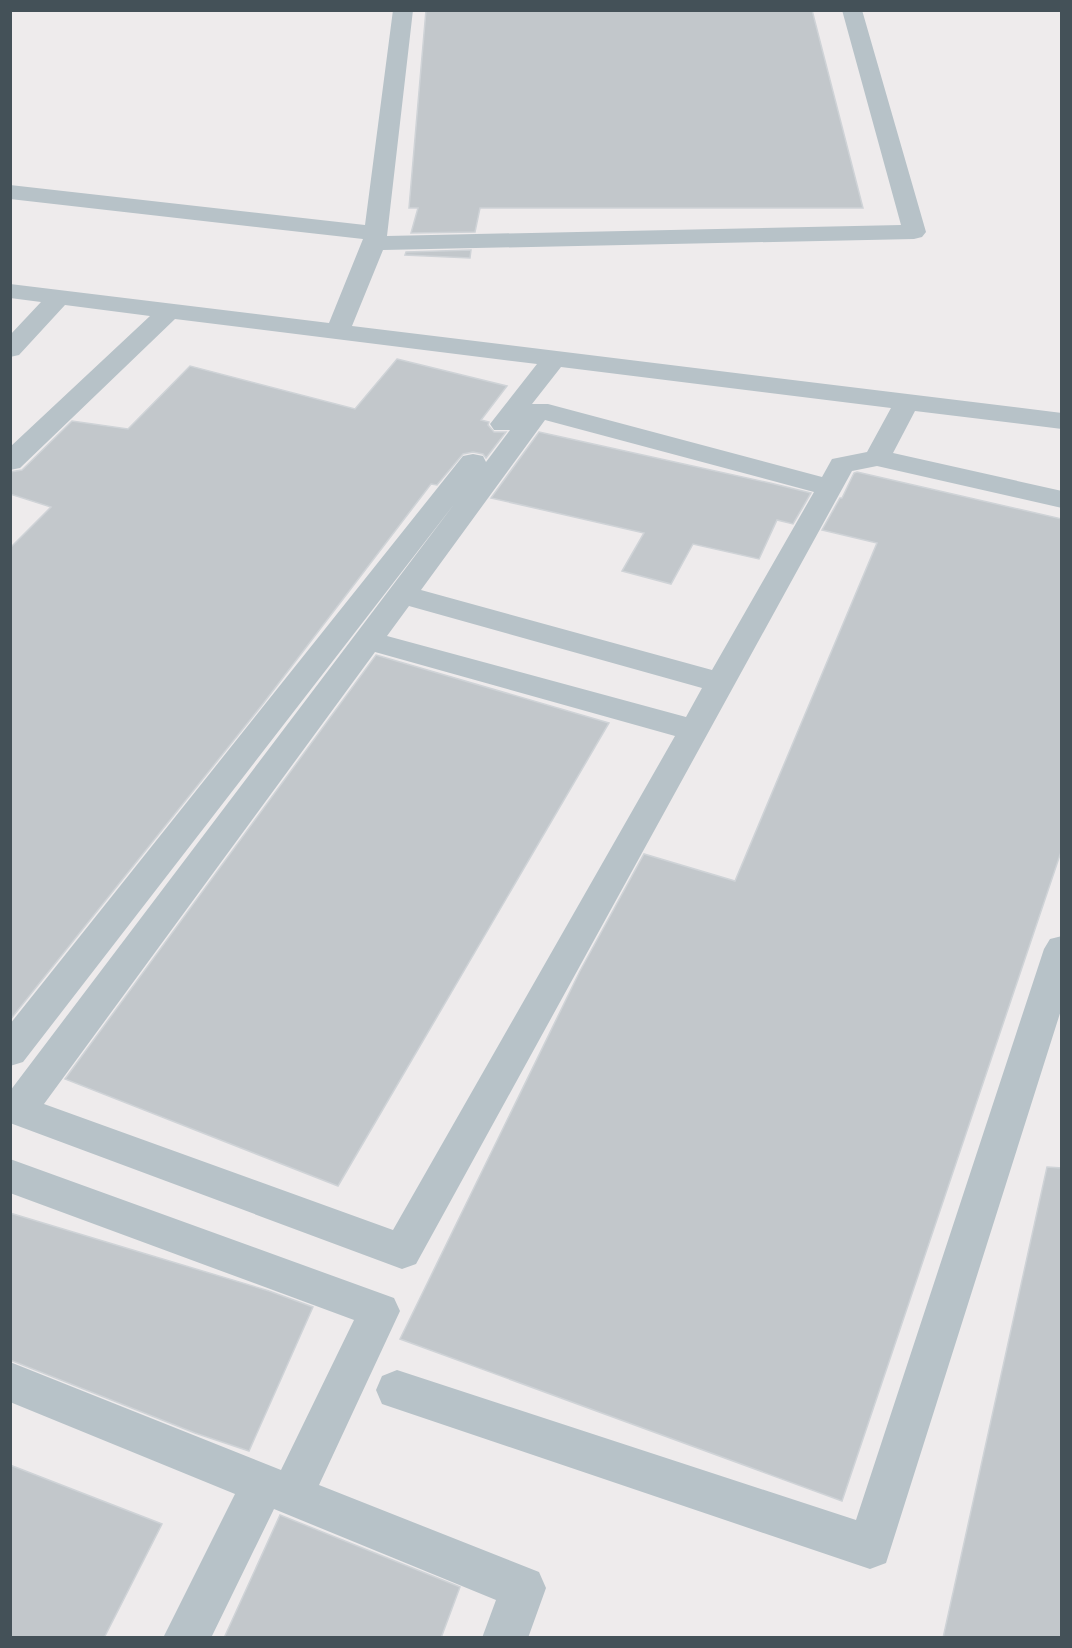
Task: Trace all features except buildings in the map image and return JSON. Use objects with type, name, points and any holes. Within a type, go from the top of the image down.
[{"type":"street","points":[[338,331],[374,238],[403,10]]},
{"type":"street","points":[[10,192],[374,238],[914,232],[852,10]]},
{"type":"street","points":[[10,291],[1062,422]]},
{"type":"street","points":[[15,341],[59,297]]},
{"type":"street","points":[[10,462],[170,310]]},
{"type":"street","points":[[10,1051],[554,359]]},
{"type":"street","points":[[877,458],[906,403]]},
{"type":"street","points":[[830,488],[539,410],[18,1110],[402,1251],[843,465],[877,458],[1062,500]]},
{"type":"street","points":[[402,594],[720,683]]},
{"type":"street","points":[[367,640],[694,730]]},
{"type":"street","points":[[397,1390],[870,1547],[1062,949]]},
{"type":"street","points":[[10,1176],[379,1311],[277,1489],[186,1638]]},
{"type":"street","points":[[10,1382],[523,1588],[505,1638]]}]
